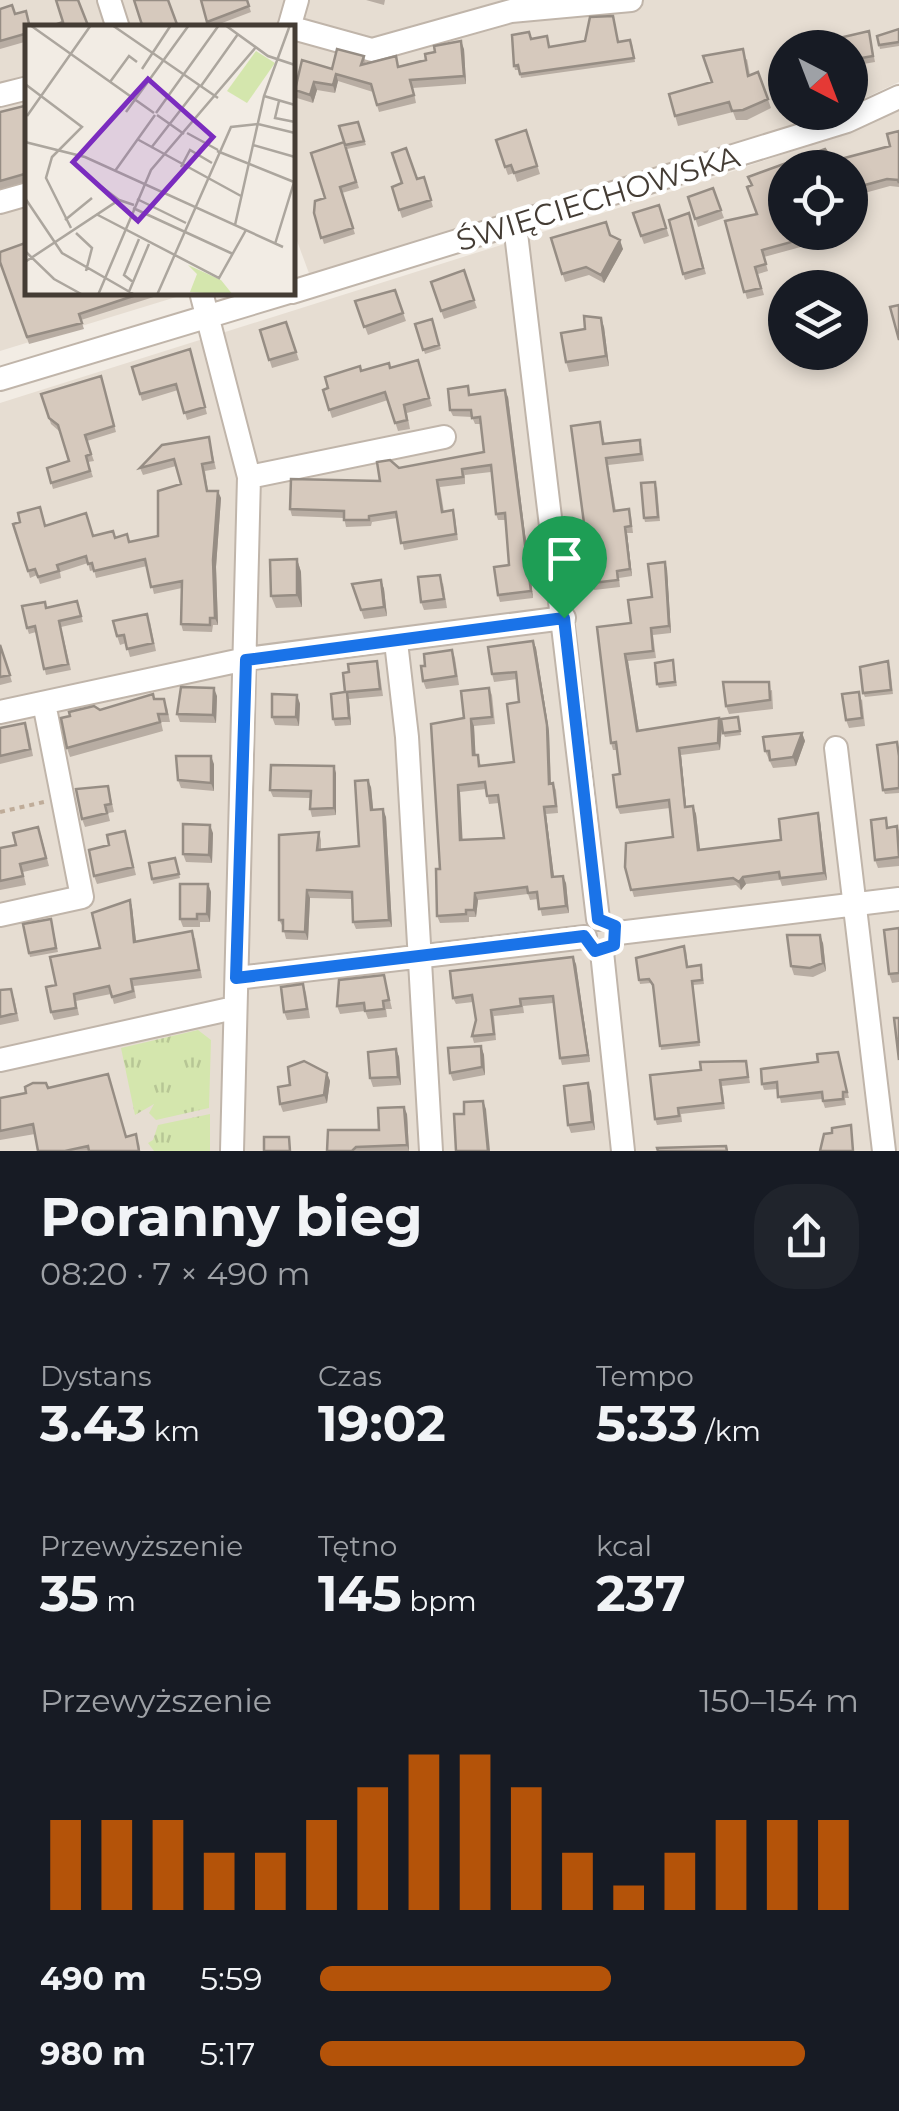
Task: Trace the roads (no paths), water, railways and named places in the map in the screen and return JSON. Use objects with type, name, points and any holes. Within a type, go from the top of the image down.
[{"type":"street","points":[[109,0],[117,25]]},
{"type":"street","points":[[290,25],[297,0]]},
{"type":"street","points":[[295,29],[372,50],[510,10],[631,0]]},
{"type":"street","points":[[0,95],[25,89]]},
{"type":"street","name":"ŚWIĘCIECHOWSKA","points":[[295,291],[847,122],[899,97]]},
{"type":"street","points":[[0,202],[25,195]]},
{"type":"street","points":[[515,225],[564,618],[595,936],[623,1151]]},
{"type":"street","points":[[202,295],[249,477],[232,1151]]},
{"type":"street","name":"ŚWIĘCIECHOWSKA","points":[[0,379],[281,295]]},
{"type":"street","points":[[249,477],[444,437]]},
{"type":"street","points":[[0,712],[246,660],[564,618]]},
{"type":"street","points":[[396,642],[407,737],[432,1151]]},
{"type":"street","points":[[0,915],[82,897],[44,703]]},
{"type":"street","points":[[836,748],[884,1151]]},
{"type":"street","points":[[236,978],[595,936],[614,945],[618,933],[899,900]]},
{"type":"street","points":[[0,1060],[234,1008]]}]
